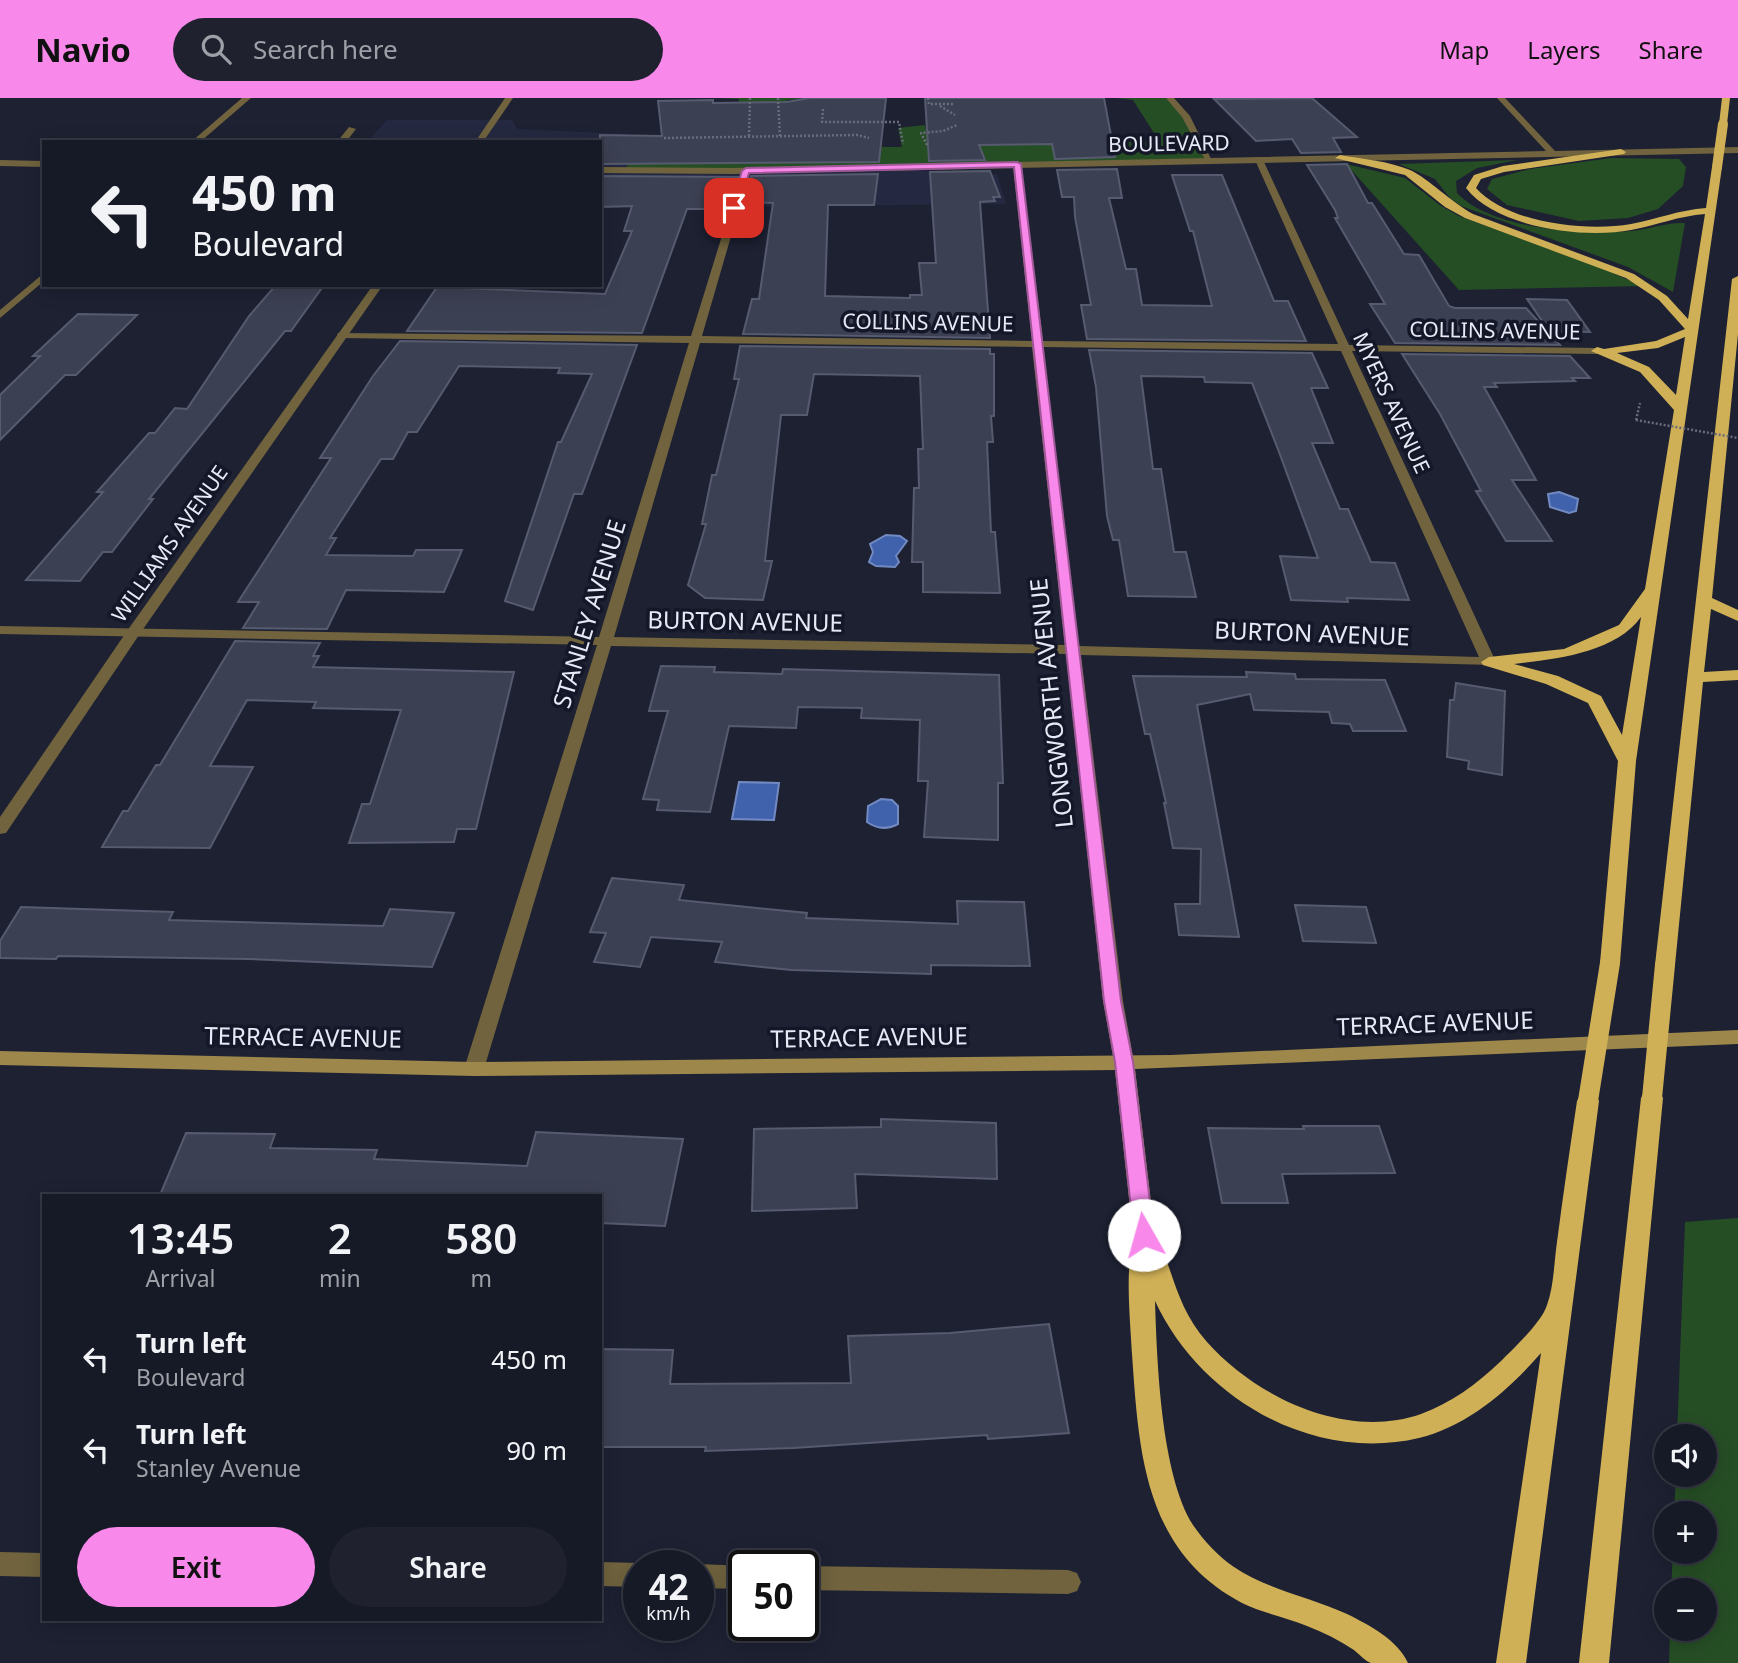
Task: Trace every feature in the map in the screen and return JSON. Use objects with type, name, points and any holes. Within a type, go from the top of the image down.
[{"type":"highway","points":[[1511,1663],[1588,1101],[1610,963],[1627,761],[1726,98]]},
{"type":"highway","points":[[1621,152],[1503,169],[1477,177],[1471,188],[1483,202],[1495,209],[1540,222],[1584,229],[1624,228],[1644,225],[1680,213],[1710,211]]},
{"type":"highway","points":[[1340,158],[1382,165],[1408,173],[1448,205],[1469,216],[1630,276],[1663,298],[1690,330]]},
{"type":"highway","points":[[1594,1663],[1703,600],[1734,366],[1738,279]]},
{"type":"highway","points":[[1597,351],[1658,344],[1690,330]]},
{"type":"highway","points":[[1597,351],[1644,368],[1655,376],[1679,408]]},
{"type":"highway","points":[[1489,662],[1567,653],[1625,628],[1655,587]]},
{"type":"highway","points":[[1703,600],[1738,616]]},
{"type":"highway","points":[[1489,662],[1552,680],[1595,700],[1627,761]]},
{"type":"highway","points":[[1695,678],[1738,675]]},
{"type":"highway","points":[[1144,1235],[1163,1291],[1177,1320],[1199,1350],[1252,1395],[1281,1412],[1311,1423],[1349,1431],[1388,1431],[1426,1424],[1452,1413],[1479,1396],[1510,1370],[1535,1344],[1560,1309]]},
{"type":"highway","points":[[1144,1235],[1144,1349],[1160,1485],[1173,1517],[1194,1550],[1221,1575],[1253,1594],[1343,1627],[1378,1649],[1393,1663]]},
{"type":"main road","name":"TERRACE AVENUE","points":[[0,1058],[474,1069],[1124,1062],[1738,1037]]},
{"type":"main road","name":"LONGWORTH AVENUE","points":[[1124,1062],[1144,1235]]},
{"type":"street","points":[[197,140],[247,98]]},
{"type":"street","points":[[480,140],[509,98]]},
{"type":"street","points":[[1170,98],[1186,116],[1210,161]]},
{"type":"street","points":[[1501,98],[1552,153]]},
{"type":"street","points":[[343,140],[352,129]]},
{"type":"street","name":"BOULEVARD","points":[[602,170],[746,171],[1738,150]]},
{"type":"street","name":"MYERS AVENUE","points":[[1259,160],[1489,662]]},
{"type":"street","points":[[0,163],[42,164]]},
{"type":"street","name":"LONGWORTH AVENUE","points":[[1017,164],[1113,1001],[1124,1062]]},
{"type":"street","name":"STANLEY AVENUE","points":[[474,1069],[746,171]]},
{"type":"street","points":[[0,315],[42,278]]},
{"type":"street","name":"WILLIAMS AVENUE","points":[[0,829],[132,634],[376,287]]},
{"type":"street","name":"COLLINS AVENUE","points":[[342,335],[1597,351]]},
{"type":"street","name":"BURTON AVENUE","points":[[0,630],[1073,650],[1489,662]]},
{"type":"street","points":[[0,1564],[42,1565]]},
{"type":"street","points":[[602,1574],[623,1575]]},
{"type":"street","points":[[819,1578],[1068,1582]]},
{"type":"path","points":[[749,136],[750,98]]},
{"type":"path","points":[[778,98],[780,135]]},
{"type":"path","points":[[928,98],[929,104]]},
{"type":"path","points":[[929,104],[955,104]]},
{"type":"path","points":[[929,104],[945,107],[955,115]]},
{"type":"path","points":[[823,109],[822,122],[899,122],[903,144],[915,167]]},
{"type":"path","points":[[664,138],[780,135],[857,135],[869,138]]},
{"type":"path","points":[[1641,399],[1636,420],[1738,438]]},
{"type":"shaded area","points":[[387,120],[512,120],[517,129],[628,134],[636,157],[997,174],[1006,204],[602,208],[602,140],[369,140]]},
{"type":"green space","points":[[718,98],[809,98],[787,100],[790,135],[871,147],[902,147],[898,128],[925,125],[929,146],[1159,141],[1133,100],[1116,98],[1170,98],[1210,161],[626,170],[632,145],[735,130],[739,99]]},
{"type":"green space","points":[[1611,158],[1679,159],[1686,167],[1683,186],[1658,209],[1628,218],[1579,221],[1507,205],[1487,189],[1492,179],[1530,169]]},
{"type":"green space","points":[[1517,160],[1477,168],[1456,181],[1457,193],[1492,215],[1540,227],[1612,232],[1685,223],[1673,292],[1628,267],[1461,206],[1450,198],[1435,179],[1399,164]]},
{"type":"green space","points":[[1346,164],[1405,178],[1441,206],[1459,216],[1595,265],[1642,286],[1459,290]]},
{"type":"green space","points":[[1738,1218],[1738,1663],[1669,1663],[1670,1641],[1717,1641],[1717,1578],[1672,1578],[1672,1564],[1717,1564],[1717,1501],[1675,1501],[1675,1487],[1717,1487],[1717,1424],[1677,1424],[1685,1222]]},
{"type":"water","points":[[1559,492],[1578,499],[1576,511],[1569,513],[1550,507],[1548,494]]},
{"type":"water","points":[[886,535],[900,536],[907,541],[896,556],[899,562],[895,567],[876,566],[869,562],[873,552],[870,544]]},
{"type":"water","points":[[739,782],[779,783],[774,820],[732,819]]},
{"type":"water","points":[[881,799],[892,800],[898,806],[898,824],[882,828],[867,822],[868,806]]},
{"type":"building","points":[[809,98],[886,98],[879,162],[602,164],[600,135],[662,136],[658,101],[787,102]]},
{"type":"building","points":[[925,98],[1104,98],[1115,157],[1055,159],[1052,144],[979,145],[985,160],[929,161]]},
{"type":"building","points":[[1312,98],[1357,137],[1333,138],[1341,152],[1301,153],[1292,139],[1256,141],[1214,99]]},
{"type":"building","points":[[1347,164],[1368,203],[1372,203],[1404,254],[1419,255],[1449,306],[1526,308],[1560,345],[1395,343],[1370,304],[1385,304],[1335,218],[1338,218],[1335,210],[1307,165]]},
{"type":"building","points":[[1117,169],[1122,198],[1109,198],[1126,269],[1136,269],[1142,305],[1212,306],[1193,231],[1190,231],[1172,175],[1222,175],[1274,301],[1288,301],[1306,341],[1087,339],[1081,305],[1091,305],[1075,217],[1074,197],[1062,197],[1057,170]]},
{"type":"building","points":[[990,171],[1000,197],[993,197],[995,201],[980,202],[990,338],[743,334],[752,299],[759,299],[773,203],[744,202],[751,176],[878,174],[874,205],[828,205],[825,296],[910,298],[910,295],[922,295],[919,263],[936,263],[930,172]]},
{"type":"building","points":[[602,176],[738,177],[730,202],[710,202],[708,209],[687,209],[642,333],[407,331],[437,287],[605,294],[632,231],[624,231],[632,206],[602,207]]},
{"type":"building","points":[[274,287],[323,287],[291,331],[285,331],[149,499],[153,499],[112,552],[103,552],[80,581],[26,580],[103,492],[97,492],[149,433],[155,433],[175,408],[187,409],[249,316]]},
{"type":"building","points":[[1527,299],[1567,300],[1590,332],[1549,331]]},
{"type":"building","points":[[78,314],[137,315],[76,375],[65,375],[0,440],[0,395],[40,356],[33,356]]},
{"type":"building","points":[[400,341],[637,345],[582,494],[574,494],[533,610],[505,601],[558,442],[561,442],[592,374],[558,373],[560,368],[459,366],[417,432],[408,432],[393,459],[381,459],[330,538],[336,538],[326,555],[413,556],[416,550],[462,550],[444,592],[346,590],[327,629],[243,628],[259,602],[238,602],[331,458],[320,458],[373,376]]},
{"type":"building","points":[[740,346],[990,349],[990,354],[994,354],[994,416],[991,416],[993,442],[987,442],[991,532],[995,532],[1000,593],[923,592],[923,562],[912,562],[914,488],[919,488],[918,449],[923,449],[920,376],[814,374],[807,415],[781,415],[765,561],[772,561],[763,600],[705,598],[688,585],[706,524],[702,524],[712,475],[716,475],[739,379],[734,379]]},
{"type":"building","points":[[1089,350],[1312,353],[1328,388],[1311,388],[1333,443],[1312,443],[1340,509],[1348,509],[1371,562],[1395,563],[1409,600],[1291,600],[1280,556],[1318,558],[1252,383],[1205,382],[1204,377],[1141,376],[1153,469],[1161,469],[1174,552],[1186,552],[1196,597],[1128,596],[1119,540],[1113,540],[1107,516],[1096,387]]},
{"type":"building","points":[[1402,354],[1570,356],[1590,378],[1572,378],[1575,381],[1494,383],[1497,387],[1484,387],[1536,480],[1512,480],[1552,541],[1506,541],[1476,491],[1481,491],[1440,414]]},
{"type":"building","points":[[235,641],[320,643],[313,656],[319,656],[313,667],[514,672],[476,829],[457,829],[454,842],[349,843],[362,804],[370,804],[401,710],[313,708],[316,702],[247,700],[210,766],[253,767],[210,848],[102,847],[123,811],[128,811],[156,765],[160,765]]},
{"type":"building","points":[[661,666],[715,667],[714,672],[782,674],[783,669],[999,675],[1003,783],[998,783],[998,840],[924,837],[928,781],[918,781],[920,720],[861,718],[862,708],[798,707],[796,728],[729,726],[710,812],[657,810],[659,800],[643,799],[668,711],[649,711]]},
{"type":"building","points":[[1246,672],[1295,674],[1296,679],[1385,680],[1406,731],[1353,731],[1350,724],[1332,723],[1329,712],[1254,710],[1250,694],[1197,705],[1239,937],[1179,935],[1175,904],[1200,904],[1201,849],[1173,848],[1150,734],[1145,734],[1133,676],[1247,677]]},
{"type":"building","points":[[1456,683],[1505,691],[1502,775],[1468,769],[1469,761],[1447,757],[1450,700],[1454,700]]},
{"type":"building","points":[[612,878],[684,885],[679,900],[807,913],[806,918],[958,924],[957,901],[1024,902],[1030,966],[931,965],[931,974],[791,970],[715,962],[722,942],[651,937],[640,967],[594,962],[606,933],[590,932]]},
{"type":"building","points":[[1295,905],[1366,907],[1376,943],[1303,941]]},
{"type":"building","points":[[21,907],[173,912],[169,920],[383,926],[390,909],[454,913],[432,967],[248,959],[58,956],[56,959],[0,958],[0,941]]},
{"type":"building","points":[[881,1119],[996,1123],[997,1179],[855,1174],[857,1208],[752,1211],[754,1129],[881,1127]]},
{"type":"building","points":[[1303,1126],[1379,1126],[1395,1173],[1282,1174],[1288,1203],[1222,1203],[1208,1128],[1304,1129]]},
{"type":"building","points":[[536,1132],[683,1139],[665,1226],[602,1223],[602,1194],[160,1194],[186,1133],[275,1134],[270,1148],[377,1150],[374,1159],[527,1166]]},
{"type":"building","points":[[1049,1324],[1069,1433],[705,1451],[706,1447],[602,1447],[602,1349],[673,1350],[670,1384],[851,1383],[848,1336],[950,1333]]},
{"type":"route","points":[[734,208],[746,171],[1017,164],[1114,1013],[1124,1062],[1144,1235]]}]
